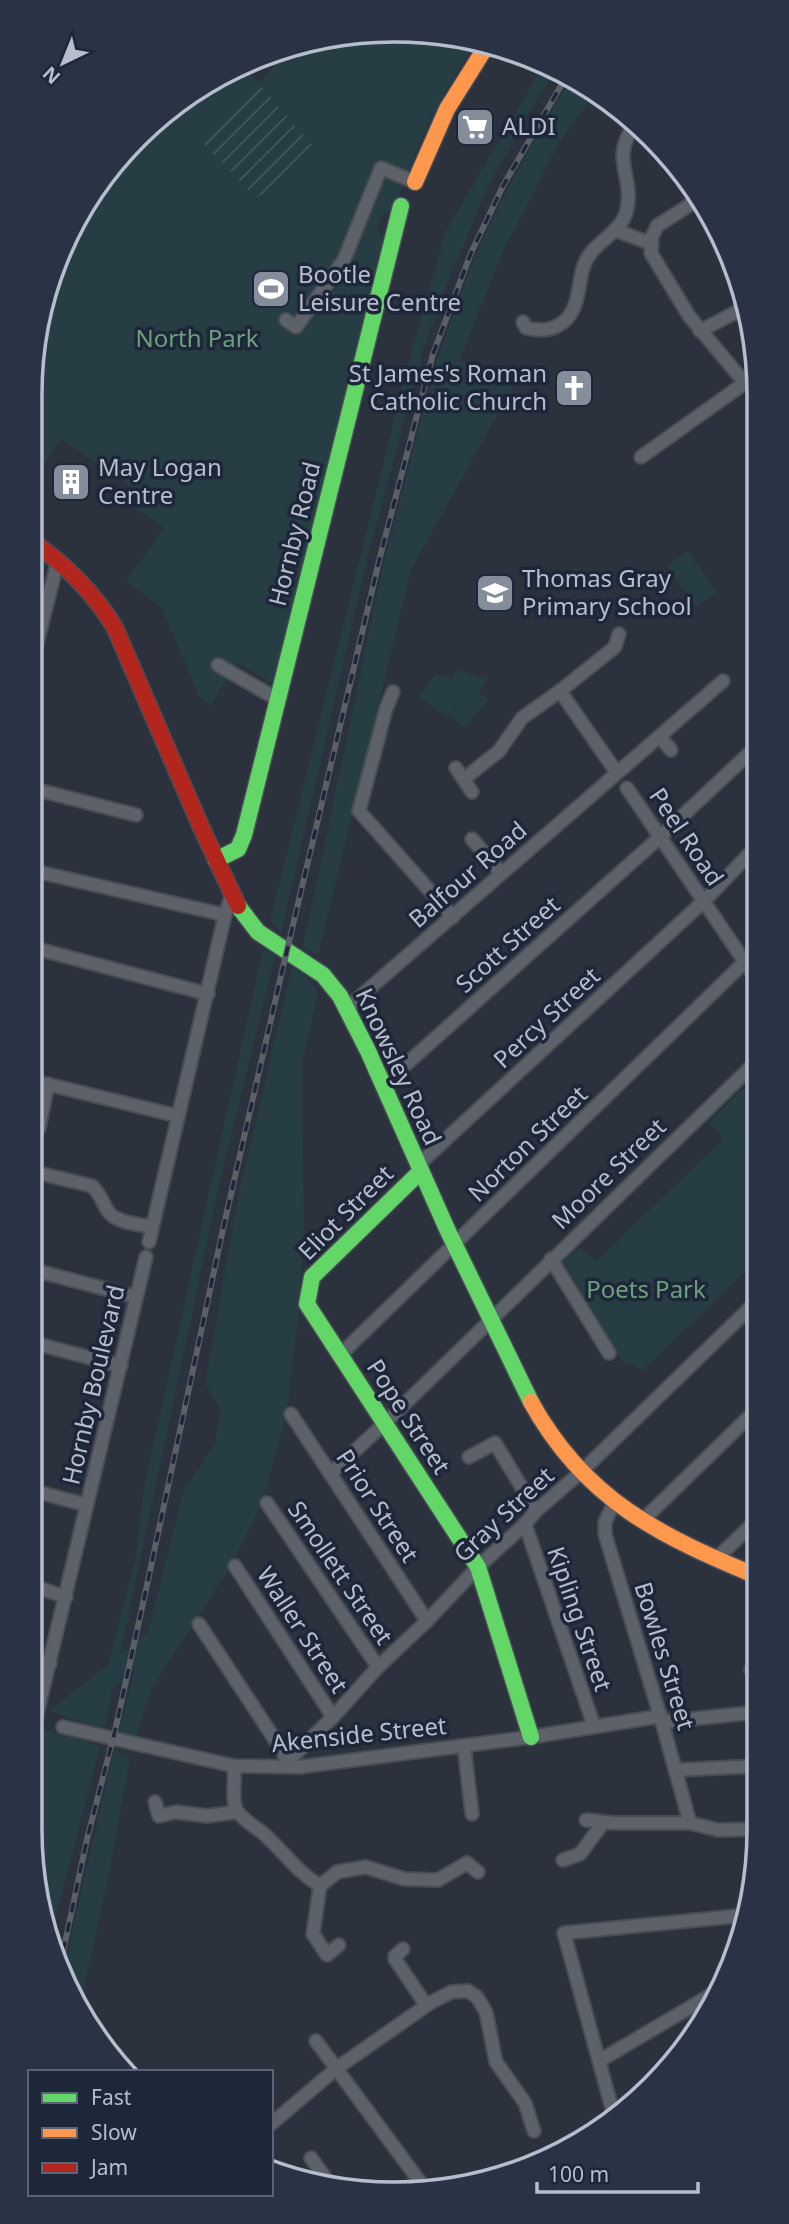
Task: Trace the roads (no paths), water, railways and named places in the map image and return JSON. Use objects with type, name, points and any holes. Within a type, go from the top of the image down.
[{"type":"street","points":[[286,320],[296,327],[344,260],[382,168],[415,182],[424,155],[466,74],[481,53]]},
{"type":"street","points":[[523,322],[526,328],[539,331],[555,328],[569,318],[576,306],[589,254],[623,222],[627,211],[628,198],[622,154],[624,140],[630,132]]},
{"type":"street","points":[[641,457],[744,382],[689,316],[651,253],[657,226],[691,204]]},
{"type":"street","name":"Hornby Road","points":[[216,860],[238,849],[244,835],[401,206]]},
{"type":"street","points":[[615,230],[652,244]]},
{"type":"street","points":[[700,331],[737,312]]},
{"type":"street","name":"Knowsley Road","points":[[42,549],[91,592],[117,632],[216,860],[247,920],[258,933],[324,975],[338,992],[454,1244],[536,1412],[581,1472],[614,1503],[642,1521],[747,1572]]},
{"type":"street","points":[[42,623],[58,560]]},
{"type":"street","points":[[472,792],[460,773],[499,751],[522,718],[615,647],[619,634]]},
{"type":"street","points":[[218,665],[277,699]]},
{"type":"street","name":"Balfour Road","points":[[347,1008],[723,681]]},
{"type":"street","name":"Peel Road","points":[[560,691],[617,774]]},
{"type":"street","points":[[393,692],[359,811],[453,917]]},
{"type":"street","points":[[660,737],[671,750]]},
{"type":"street","name":"Scott Street","points":[[383,1085],[660,837],[747,755]]},
{"type":"street","name":"Peel Road","points":[[627,788],[746,962]]},
{"type":"street","points":[[42,791],[136,814]]},
{"type":"street","points":[[472,839],[501,873]]},
{"type":"street","name":"Percy Street","points":[[420,1168],[704,901],[747,856]]},
{"type":"street","points":[[42,873],[225,915]]},
{"type":"street","points":[[149,1242],[225,915],[233,893]]},
{"type":"street","points":[[42,950],[208,995]]},
{"type":"street","name":"Norton Street","points":[[340,1355],[746,962]]},
{"type":"street","name":"Moore Street","points":[[331,1473],[747,1071]]},
{"type":"street","points":[[42,1083],[178,1116]]},
{"type":"street","points":[[42,1113],[48,1084]]},
{"type":"street","name":"Eliot Street","points":[[308,1290],[312,1277],[420,1168]]},
{"type":"street","points":[[42,1174],[92,1186],[98,1191],[110,1214],[117,1219],[152,1227]]},
{"type":"street","name":"Hornby Boulevard","points":[[42,1697],[146,1257]]},
{"type":"street","points":[[551,1259],[608,1353]]},
{"type":"street","points":[[42,1272],[136,1297]]},
{"type":"street","name":"Pope Street","points":[[308,1290],[307,1304],[478,1567],[531,1737]]},
{"type":"street","name":"Gray Street","points":[[285,1764],[478,1567],[581,1472],[747,1311]]},
{"type":"street","points":[[42,1345],[121,1366]]},
{"type":"street","name":"Prior Street","points":[[291,1414],[427,1621]]},
{"type":"street","points":[[642,1521],[747,1419]]},
{"type":"street","points":[[469,1457],[495,1443],[536,1511]]},
{"type":"street","points":[[42,1493],[87,1505]]},
{"type":"street","name":"Smollett Street","points":[[267,1503],[378,1667]]},
{"type":"street","name":"Bowles Street","points":[[614,1503],[605,1522],[605,1534],[662,1719],[690,1823]]},
{"type":"street","name":"Kipling Street","points":[[525,1524],[594,1726]]},
{"type":"street","points":[[716,1559],[747,1529]]},
{"type":"street","name":"Waller Street","points":[[235,1566],[333,1717]]},
{"type":"street","points":[[42,1589],[66,1597]]},
{"type":"street","points":[[199,1624],[283,1752],[285,1764]]},
{"type":"street","points":[[42,1662],[50,1664]]},
{"type":"street","name":"Akenside Street","points":[[63,1727],[234,1766],[285,1764],[299,1767],[531,1737],[594,1726],[747,1713]]},
{"type":"street","points":[[464,1746],[472,1814]]},
{"type":"street","points":[[234,1766],[234,1801],[237,1812],[267,1837],[300,1873],[320,1886]]},
{"type":"street","points":[[675,1770],[747,1767]]},
{"type":"street","points":[[155,1802],[159,1816],[176,1812],[207,1816],[237,1812]]},
{"type":"street","points":[[586,1820],[603,1823],[690,1823],[718,1830],[747,1829]]},
{"type":"street","points":[[563,1860],[580,1854],[603,1823]]},
{"type":"street","points":[[339,1945],[327,1955],[313,1934],[320,1886],[337,1872],[366,1867],[404,1879],[438,1880],[467,1863],[478,1872]]},
{"type":"street","points":[[612,2107],[564,1933],[736,1915]]},
{"type":"street","points":[[403,1949],[395,1959],[426,2005]]},
{"type":"street","points":[[273,2122],[337,2068],[426,2005],[451,1992],[467,1991],[477,1997],[486,2012],[496,2062],[525,2103],[534,2132]]},
{"type":"street","points":[[599,2061],[703,1999]]},
{"type":"street","points":[[316,2041],[419,2181]]},
{"type":"street","points":[[311,2158],[323,2174]]},
{"type":"railway","points":[[64,1950],[87,1839],[115,1731],[223,1229],[280,980],[380,557],[433,354],[471,253],[503,186],[562,84]]},
{"type":"place","name":"ALDI","points":[[475,127]]},
{"type":"place","name":"Bootle Leisure Centre","points":[[271,289]]},
{"type":"place","name":"St James's Roman Catholic Church","points":[[574,388]]},
{"type":"place","name":"May Logan Centre","points":[[71,482]]},
{"type":"place","name":"Thomas Gray Primary School","points":[[495,593]]},
{"type":"park label","name":"North Park","points":[[197,339]]},
{"type":"park label","name":"Poets Park","points":[[646,1290]]}]
